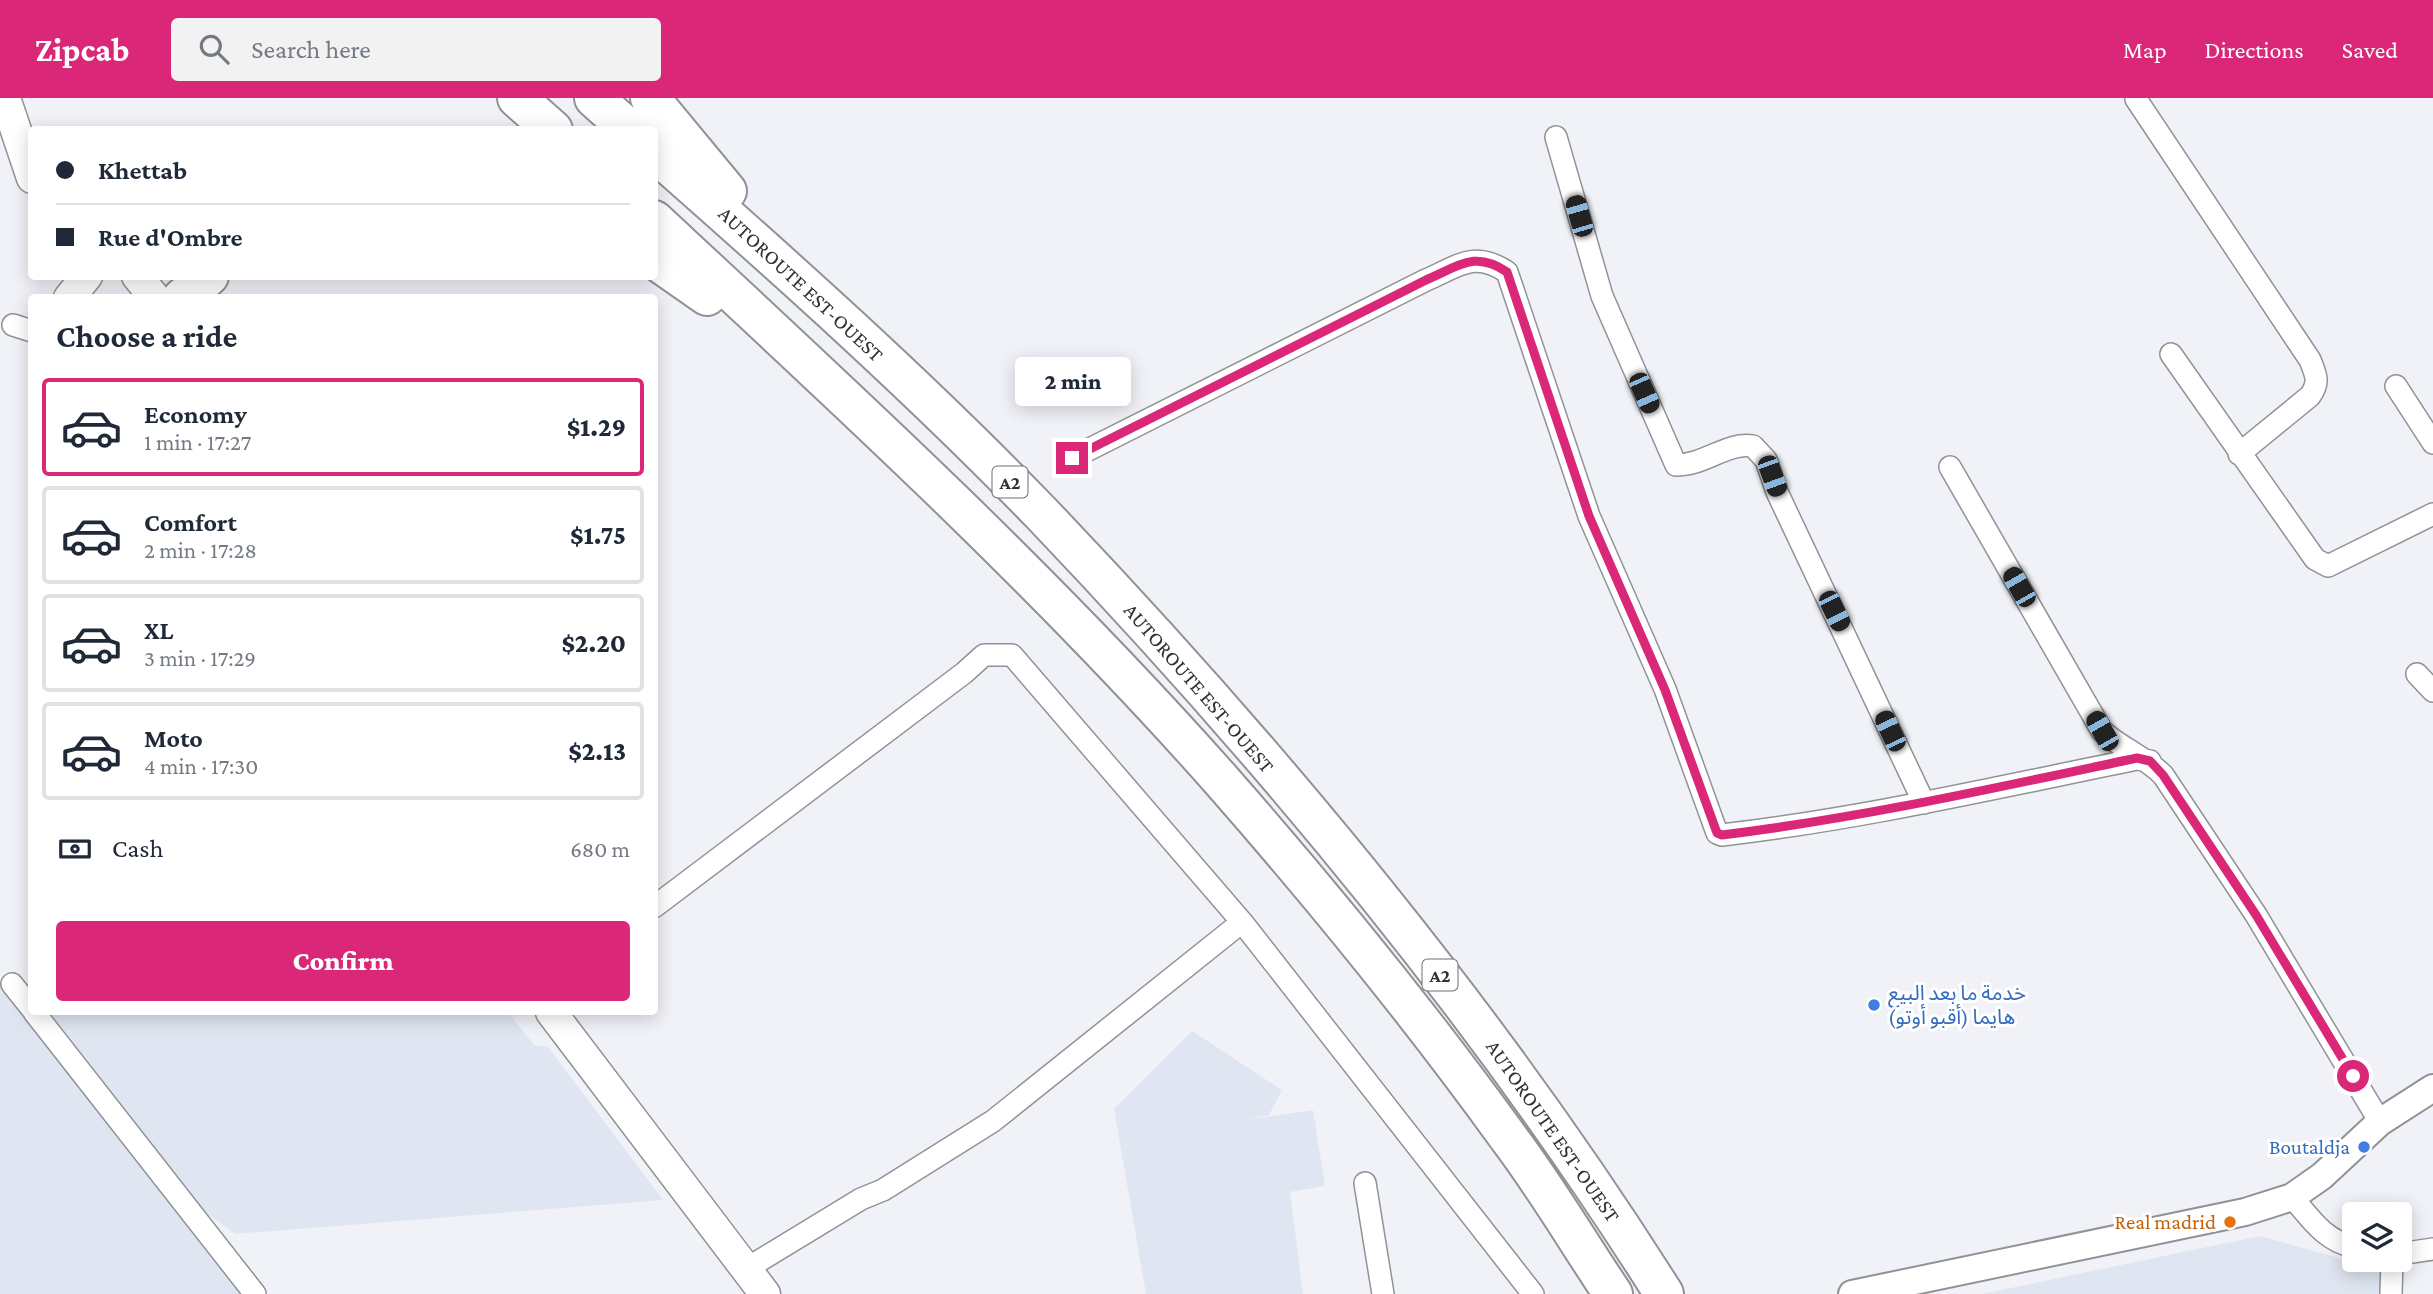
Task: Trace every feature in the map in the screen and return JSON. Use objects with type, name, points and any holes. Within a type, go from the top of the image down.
[{"type":"highway","points":[[517,98],[548,126]]},
{"type":"highway","points":[[594,98],[625,126]]},
{"type":"highway","points":[[650,98],[804,284]]},
{"type":"highway","name":"AUTOROUTE EST-OUEST","points":[[658,156],[804,284],[1040,513],[1239,731],[1468,1010],[1555,1131],[1659,1285]]},
{"type":"highway","name":"AUTOROUTE EST-OUEST","points":[[658,224],[843,395],[1053,601],[1220,780],[1327,905],[1510,1138],[1612,1293]]},
{"type":"highway","points":[[658,262],[843,395]]},
{"type":"highway","points":[[187,294],[204,280]]},
{"type":"main road","points":[[5,98],[28,164]]},
{"type":"main road","points":[[72,294],[84,280]]},
{"type":"main road","points":[[140,280],[152,294]]},
{"type":"main road","points":[[553,1015],[765,1294]]},
{"type":"street","points":[[2136,99],[2310,360],[2318,378],[2316,388],[2310,396],[2239,454]]},
{"type":"street","points":[[1556,137],[1602,296],[1676,464],[1694,464],[1741,444],[1753,446],[1766,460],[1777,492],[1924,803]]},
{"type":"street","points":[[1072,458],[1426,280],[1477,258],[1493,262],[1507,272],[1589,516],[1665,690],[1717,833],[1722,835],[1765,830],[1924,803],[2137,758],[2150,761]]},
{"type":"street","points":[[2171,354],[2315,559],[2328,566],[2433,513]]},
{"type":"street","points":[[2396,386],[2433,443]]},
{"type":"street","points":[[1950,467],[2102,731],[2115,743],[2150,761],[2163,775],[2256,915],[2380,1122]]},
{"type":"street","points":[[658,904],[964,673],[984,655],[1012,655],[1242,922],[1532,1294]]},
{"type":"street","points":[[2417,674],[2433,691]]},
{"type":"street","points":[[746,1269],[861,1199],[883,1190],[993,1121],[1242,922]]},
{"type":"street","points":[[12,984],[28,1004]]},
{"type":"street","points":[[37,1015],[255,1294]]},
{"type":"street","points":[[1852,1294],[2245,1212],[2292,1198],[2322,1176],[2380,1122],[2433,1088]]},
{"type":"street","points":[[1365,1183],[1383,1294]]},
{"type":"street","points":[[2292,1198],[2320,1230],[2342,1244]]},
{"type":"street","points":[[2412,1252],[2433,1249]]},
{"type":"street","points":[[2390,1294],[2391,1272]]},
{"type":"shaded area","points":[[0,983],[241,1294],[0,1294]]},
{"type":"shaded area","points":[[52,1015],[510,1015],[534,1045],[548,1047],[663,1200],[235,1234],[204,1211]]},
{"type":"shaded area","points":[[1192,1031],[1282,1090],[1269,1115],[1246,1120],[1313,1110],[1325,1186],[1290,1192],[1303,1294],[1146,1294],[1114,1109]]},
{"type":"shaded area","points":[[2260,1236],[2342,1259],[2342,1272],[2382,1272],[2382,1294],[1982,1294]]},
{"type":"place","name":"خدمة ما بعد البيع هايما (أقبو أوتو)","points":[[1874,1005]]},
{"type":"place","name":"Boutaldja","points":[[2364,1147]]},
{"type":"place","name":"Real madrid","points":[[2230,1222]]},
{"type":"route","points":[[1072,458],[1426,280],[1477,258],[1493,262],[1507,272],[1589,516],[1665,690],[1717,833],[1722,835],[1765,830],[1924,803],[2137,758],[2150,761],[2163,775],[2256,915],[2353,1076]]}]
